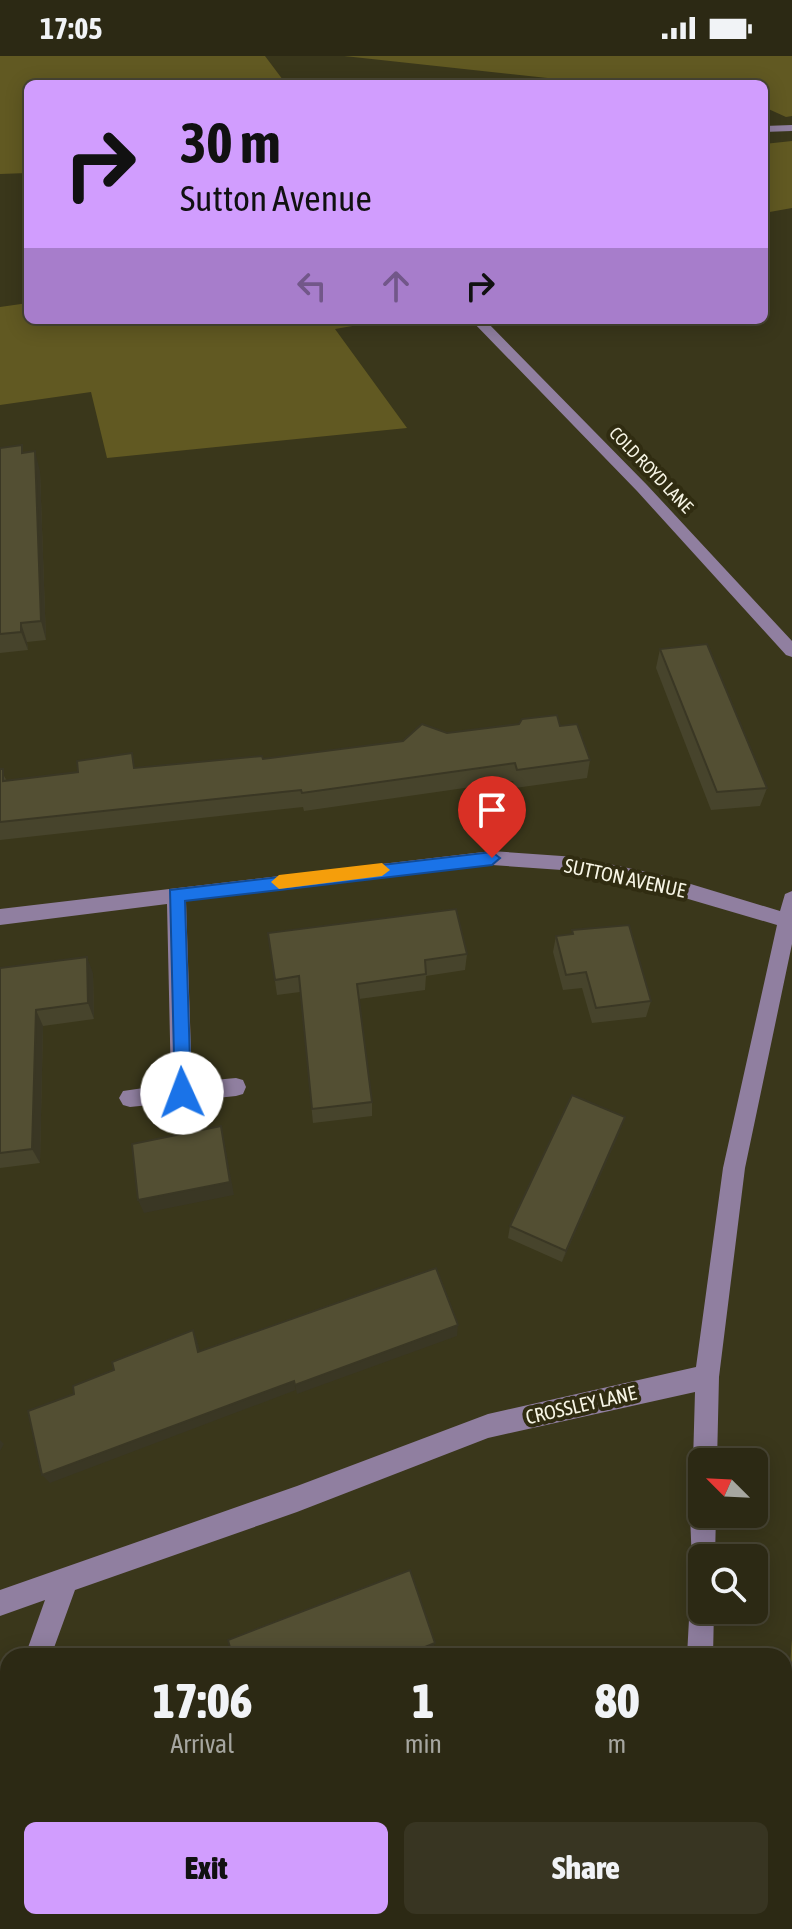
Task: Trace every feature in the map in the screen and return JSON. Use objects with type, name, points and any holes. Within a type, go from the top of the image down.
[{"type":"street","points":[[768,129],[792,128]]},
{"type":"street","name":"COLD ROYD LANE","points":[[482,324],[642,488],[792,651]]},
{"type":"street","name":"SUTTON AVENUE","points":[[0,917],[492,858],[576,864],[788,910]]},
{"type":"street","points":[[176,895],[182,1093]]},
{"type":"street","points":[[705,1448],[707,1377],[734,1168],[788,910]]},
{"type":"street","points":[[130,1098],[236,1087]]},
{"type":"street","name":"CROSSLEY LANE","points":[[0,1603],[297,1499],[488,1426],[707,1377]]},
{"type":"street","points":[[41,1648],[65,1581]]},
{"type":"street","points":[[700,1648],[701,1624]]},
{"type":"shaded area","points":[[0,56],[265,56],[283,80],[24,80],[24,173],[0,174]]},
{"type":"shaded area","points":[[344,56],[792,56],[792,116],[786,117],[768,109],[768,80],[566,80]]},
{"type":"shaded area","points":[[792,141],[792,208],[768,212],[768,144]]},
{"type":"shaded area","points":[[24,304],[24,324],[364,324],[335,329],[407,428],[107,458],[91,392],[0,405],[0,307]]},
{"type":"building","points":[[22,445],[22,453],[35,451],[41,621],[21,623],[21,632],[0,634],[0,448]]},
{"type":"building","points":[[707,644],[767,788],[717,792],[660,649]]},
{"type":"building","points":[[557,715],[560,726],[577,724],[590,760],[517,770],[515,763],[302,793],[301,790],[0,822],[0,769],[3,769],[3,781],[78,772],[77,761],[132,753],[134,768],[262,756],[263,759],[403,741],[422,724],[447,733],[519,724],[522,719]]},
{"type":"building","points":[[456,909],[467,954],[425,960],[426,974],[357,984],[372,1102],[312,1109],[299,976],[275,980],[268,933]]},
{"type":"building","points":[[629,925],[651,1001],[596,1008],[586,972],[566,975],[556,936],[573,934],[572,930]]},
{"type":"building","points":[[87,957],[88,1003],[36,1010],[32,1149],[0,1153],[0,968]]},
{"type":"building","points":[[572,1095],[625,1117],[566,1251],[510,1226]]},
{"type":"building","points":[[221,1126],[230,1182],[138,1200],[132,1144]]},
{"type":"building","points":[[436,1268],[458,1325],[295,1385],[294,1381],[42,1475],[28,1411],[74,1394],[73,1386],[114,1370],[112,1362],[193,1330],[198,1352]]},
{"type":"building","points":[[410,1570],[435,1643],[423,1648],[230,1648],[228,1640]]},
{"type":"slow traffic","points":[[279,882],[382,870]]},
{"type":"route","points":[[182,1093],[176,895],[492,858]]}]
